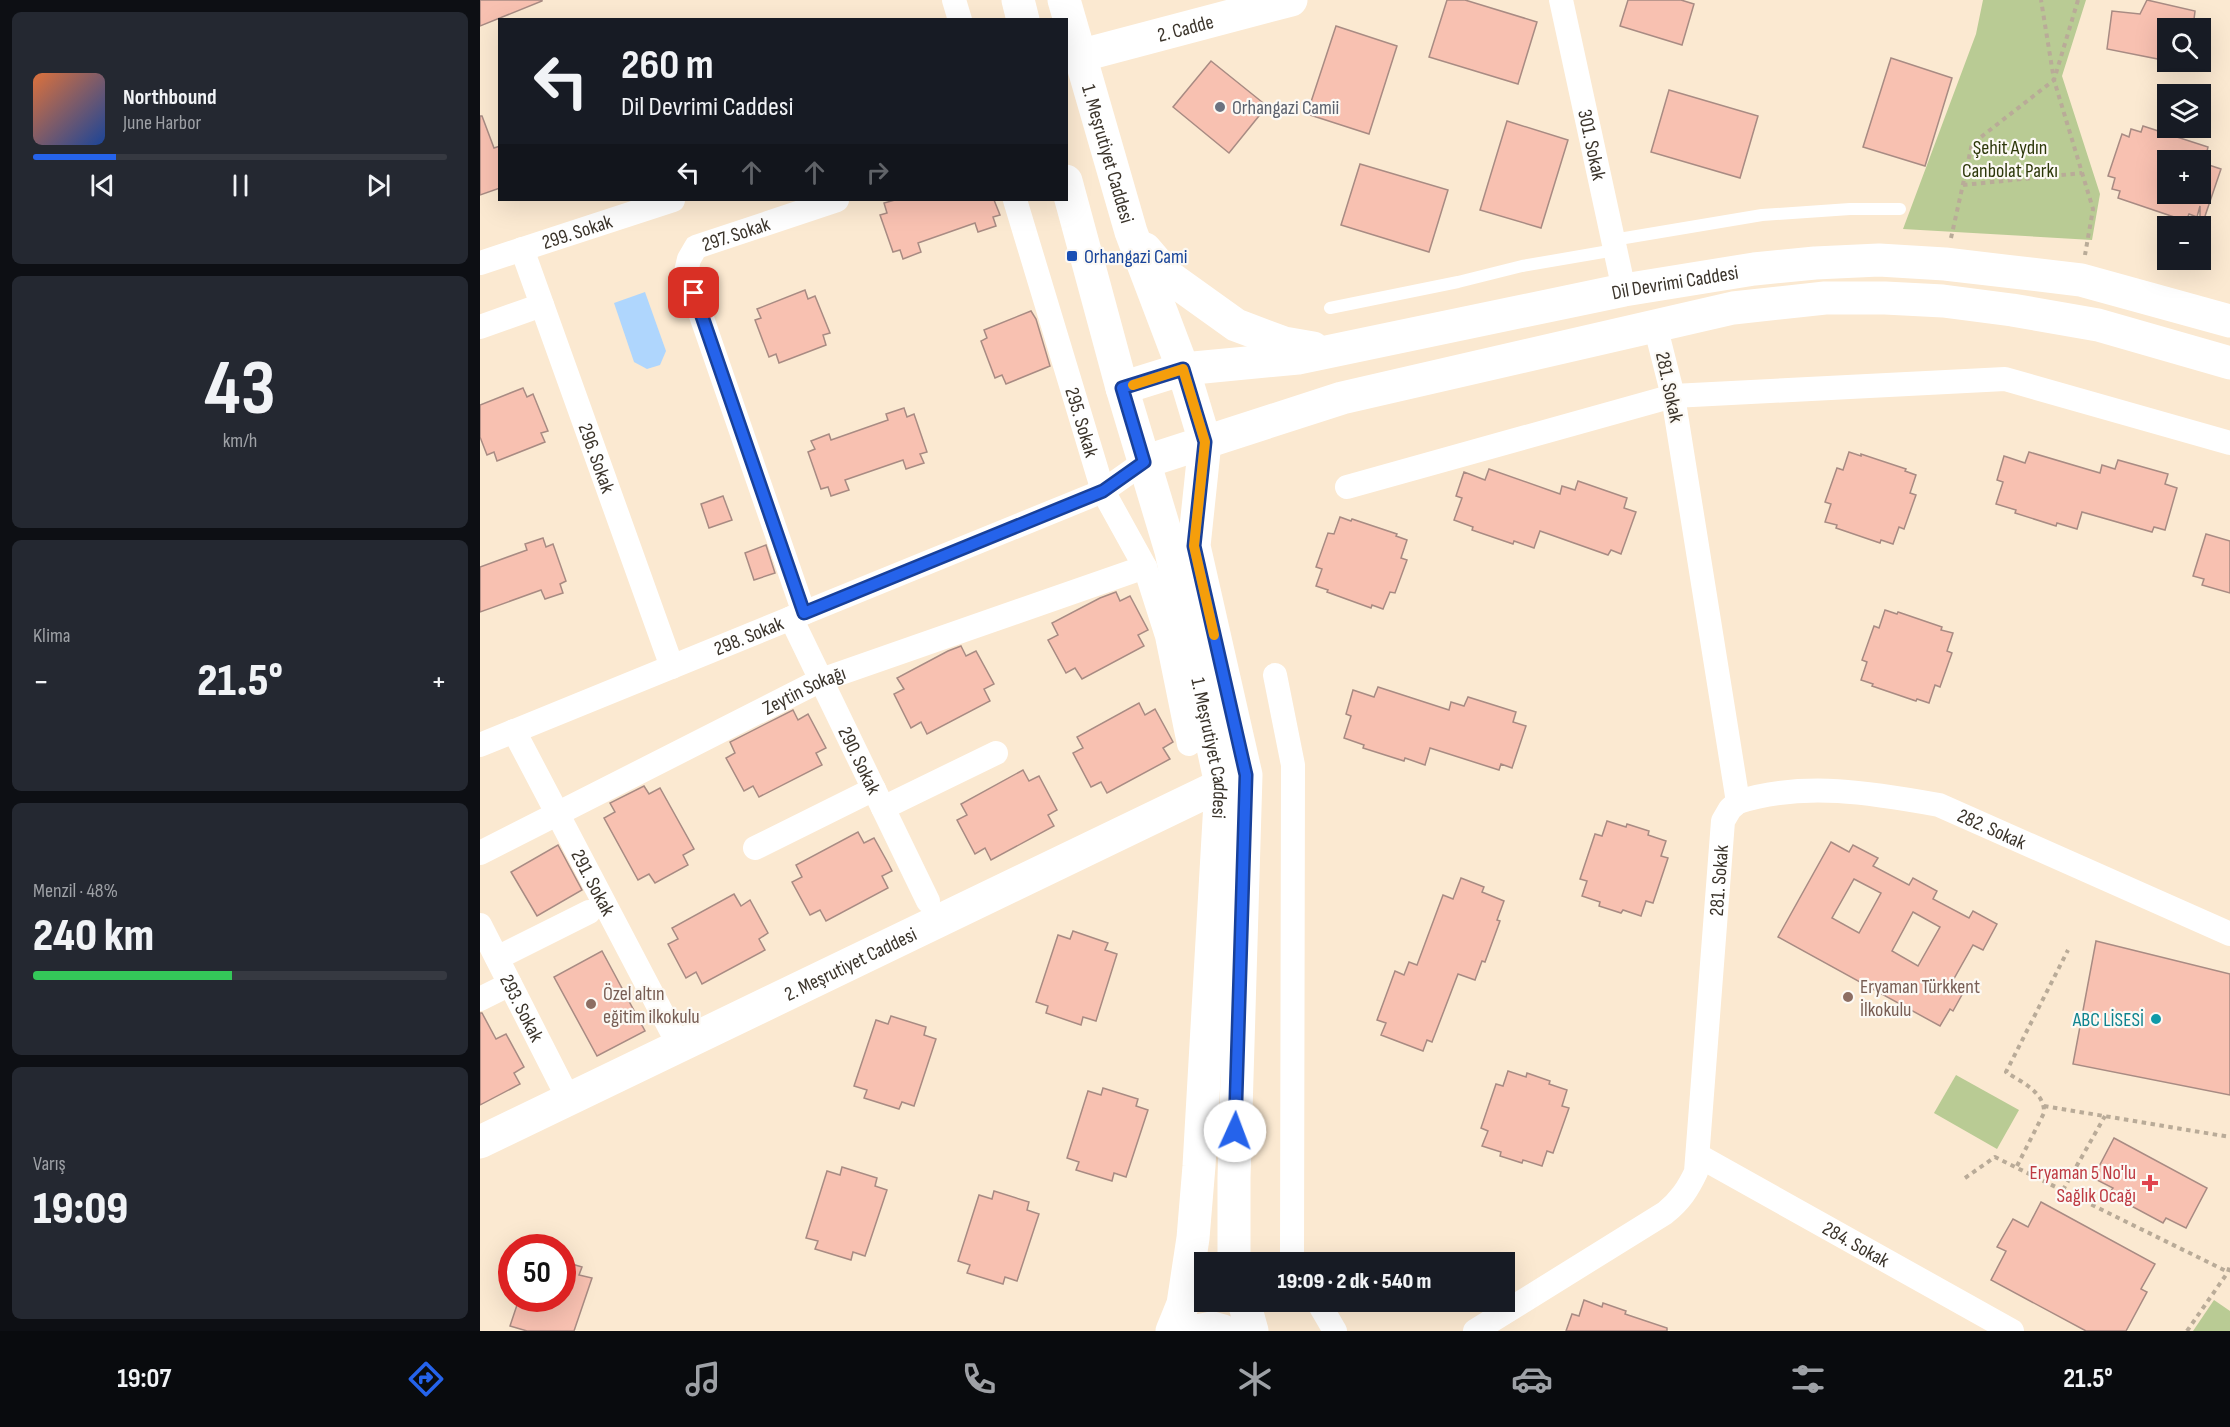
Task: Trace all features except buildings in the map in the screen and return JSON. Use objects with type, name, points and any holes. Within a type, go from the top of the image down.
[{"type":"main road","points":[[1018,0],[1022,18]]},
{"type":"main road","name":"1. Meşrutiyet Caddesi","points":[[1064,0],[1131,232],[1183,369],[1205,442],[1194,546],[1246,775],[1234,1155],[1234,1252]]},
{"type":"main road","name":"2. Cadde","points":[[1079,56],[1291,0]]},
{"type":"main road","name":"1. Meşrutiyet Caddesi","points":[[1068,188],[1122,388],[1171,551],[1220,798],[1195,1217],[1183,1304],[1172,1331]]},
{"type":"main road","points":[[1131,232],[1168,277],[1236,325],[1284,343],[1333,351]]},
{"type":"main road","name":"Dil Devrimi Caddesi","points":[[1122,388],[1183,369],[1298,358],[1624,290],[1754,269],[1815,263],[1879,260],[1945,264],[2081,280],[2230,321]]},
{"type":"main road","name":"Dil Devrimi Caddesi","points":[[1144,462],[1342,398],[1733,308],[1825,298],[1942,301],[2012,310],[2098,325],[2230,363]]},
{"type":"main road","name":"2. Meşrutiyet Caddesi","points":[[480,1142],[1220,798]]},
{"type":"main road","name":"2. Meşrutiyet Caddesi","points":[[480,1162],[1220,798]]},
{"type":"main road","points":[[1247,1312],[1252,1331]]},
{"type":"main road","points":[[1197,1331],[1212,1328],[1223,1331]]},
{"type":"street","points":[[954,0],[959,18]]},
{"type":"street","name":"301. Sokak","points":[[1561,0],[1624,290]]},
{"type":"street","name":"299. Sokak","points":[[480,263],[670,201]]},
{"type":"street","name":"297. Sokak","points":[[798,615],[686,272],[689,259],[696,248],[834,201]]},
{"type":"street","name":"295. Sokak","points":[[1015,201],[1103,491],[1145,567],[1167,636],[1189,744]]},
{"type":"street","name":"296. Sokak","points":[[522,249],[672,667]]},
{"type":"street","points":[[480,327],[542,305]]},
{"type":"street","name":"281. Sokak","points":[[1475,1331],[1677,1204],[1688,1189],[1696,1172],[1699,1156],[1723,821],[1730,809],[1738,802],[1673,396],[1655,325]]},
{"type":"street","points":[[1347,488],[1673,396],[2005,379],[2230,442]]},
{"type":"street","name":"298. Sokak","points":[[480,745],[1103,491],[1144,462]]},
{"type":"street","name":"Zeytin Sokağı","points":[[480,853],[821,680],[1145,567]]},
{"type":"street","name":"290. Sokak","points":[[798,615],[821,680],[928,901]]},
{"type":"street","points":[[1275,675],[1293,765],[1292,1252]]},
{"type":"street","name":"291. Sokak","points":[[514,730],[673,1034]]},
{"type":"street","points":[[755,848],[996,753]]},
{"type":"street","name":"282. Sokak","points":[[1738,802],[1760,795],[1813,791],[1891,796],[1939,805],[2230,934]]},
{"type":"street","points":[[497,958],[590,912]]},
{"type":"street","name":"293. Sokak","points":[[480,925],[565,1092]]},
{"type":"street","points":[[480,999],[510,984]]},
{"type":"street","name":"284. Sokak","points":[[1699,1156],[2012,1331]]},
{"type":"street","points":[[1324,1312],[1335,1331]]},
{"type":"lane","points":[[1329,308],[1447,285],[1724,220],[1772,214],[1850,209],[1900,209]]},
{"type":"path","points":[[2041,0],[2054,80],[2093,209],[2081,280]]},
{"type":"path","points":[[1945,264],[1972,144],[2054,80],[2078,0]]},
{"type":"path","points":[[1964,185],[2082,173]]},
{"type":"path","points":[[2017,1166],[2044,1113],[2044,1106],[2041,1098],[2033,1089],[2006,1072],[2068,950]]},
{"type":"path","points":[[2044,1106],[2230,1137]]},
{"type":"path","points":[[2063,1190],[2104,1116]]},
{"type":"path","points":[[1965,1178],[1995,1157],[2228,1272]]},
{"type":"path","points":[[2187,1331],[2228,1272],[2230,1265]]},
{"type":"green space","name":"Şehit Aydın Canbolat Parkı","points":[[1983,0],[2086,0],[2062,76],[2100,194],[2092,240],[1903,229],[1976,34]]},
{"type":"green space","points":[[1956,1075],[2019,1110],[1997,1149],[1934,1113]]},
{"type":"green space","points":[[2214,1300],[2230,1311],[2230,1331],[2193,1331]]},
{"type":"water","points":[[645,292],[666,351],[660,365],[647,369],[634,362],[614,303]]},
{"type":"slow traffic","points":[[1133,385],[1183,369],[1205,442],[1194,546],[1214,635]]},
{"type":"place","name":"Orhangazi Camii","points":[[1220,107]]},
{"type":"place","name":"Orhangazi Cami","points":[[1072,256]]},
{"type":"place","name":"Eryaman Türkkent İlkokulu","points":[[1848,997]]},
{"type":"place","name":"Özel altın eğitim ilkokulu","points":[[591,1004]]},
{"type":"place","name":"ABC LİSESİ","points":[[2156,1019]]},
{"type":"place","name":"Eryaman 5 No'lu Sağlık Ocağı","points":[[2150,1183]]},
{"type":"route","points":[[694,293],[804,613],[1103,491],[1144,462],[1122,388],[1183,369],[1205,442],[1194,546],[1246,775],[1235,1131]]}]
